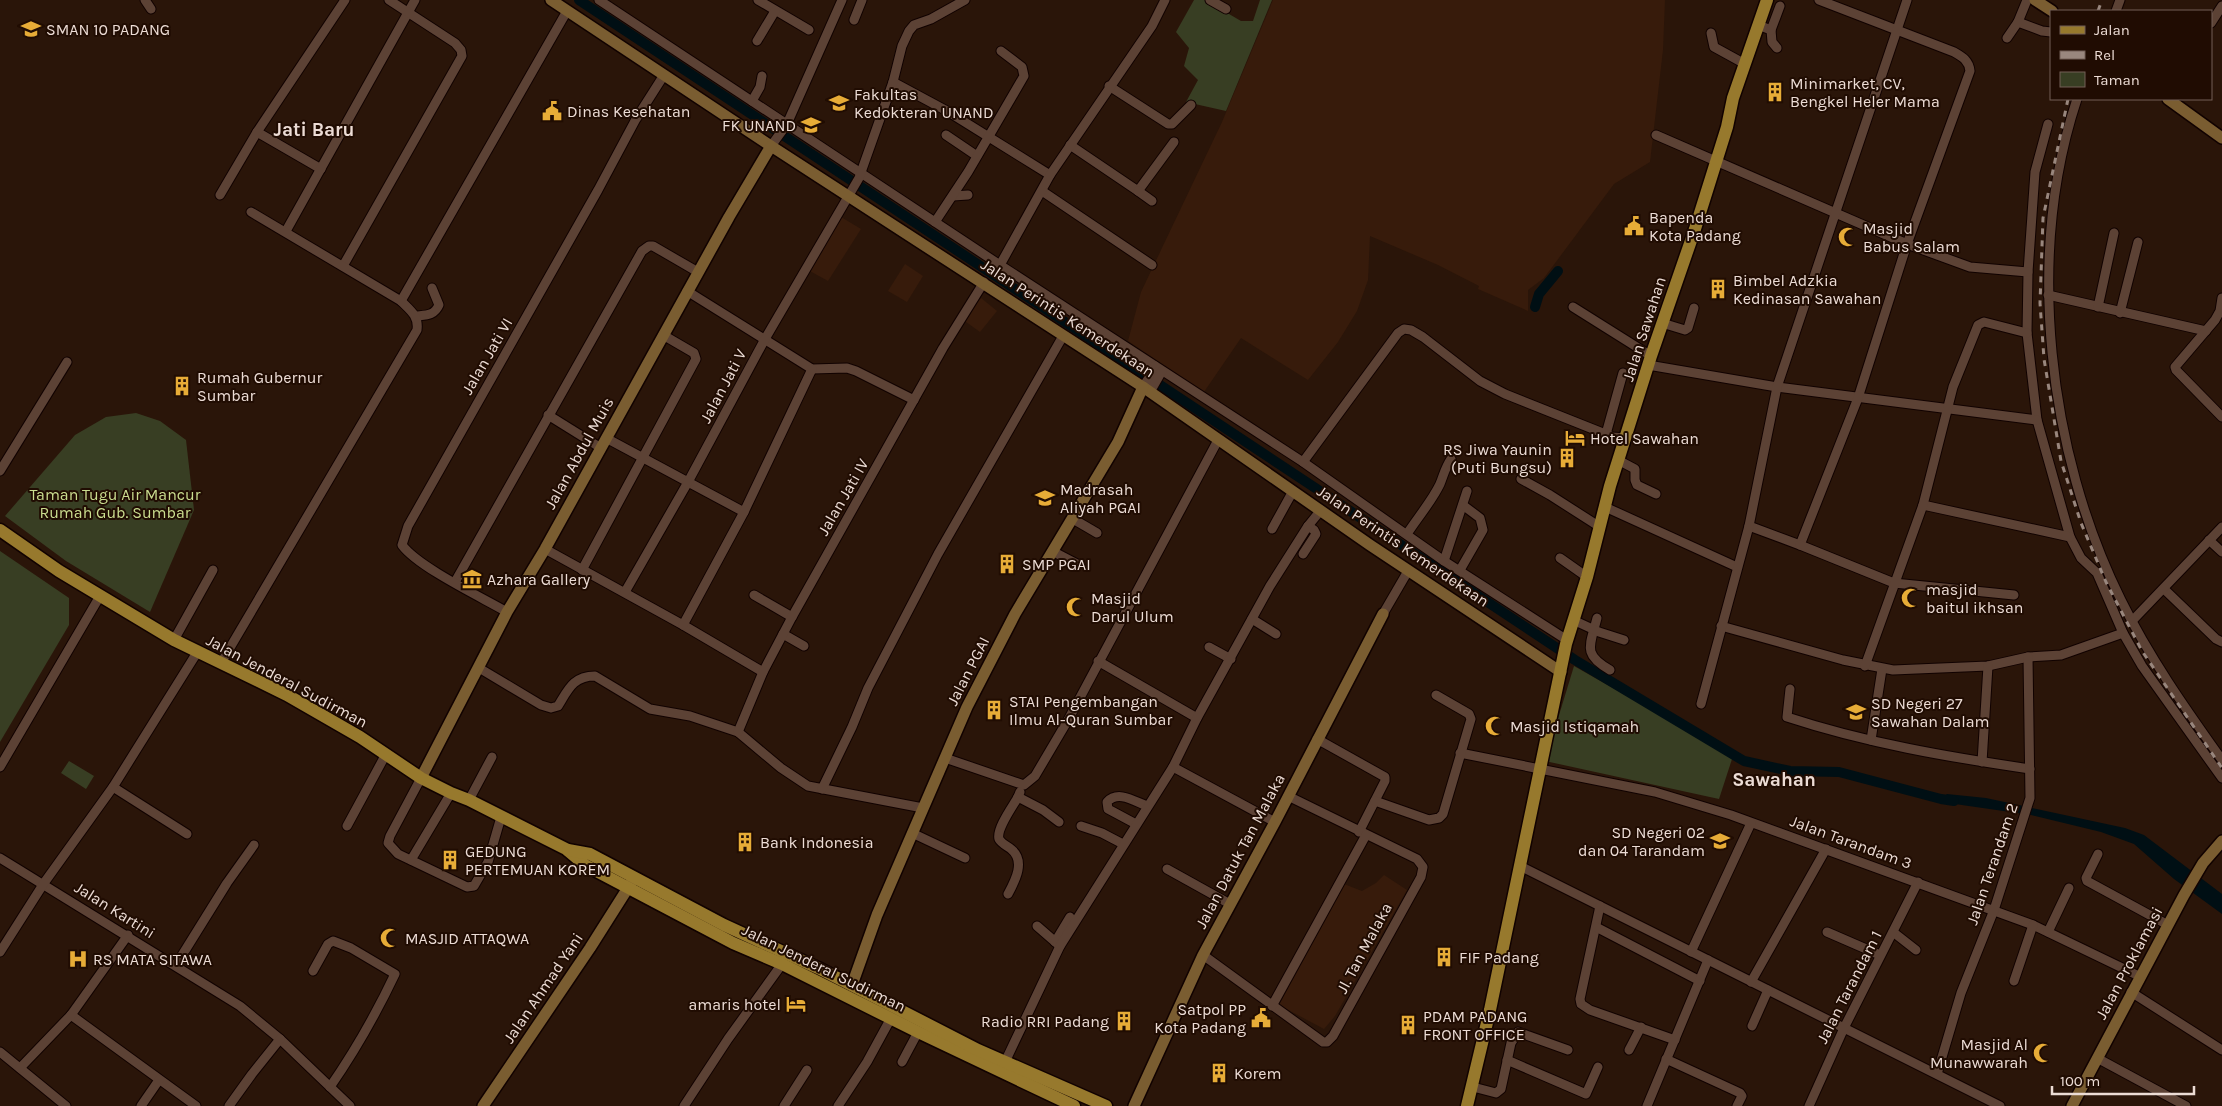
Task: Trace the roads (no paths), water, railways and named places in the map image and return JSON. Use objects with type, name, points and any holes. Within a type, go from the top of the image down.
[{"type":"main road","name":"Jalan Sawahan","points":[[1467,1106],[1473,1087],[1567,642],[1587,577],[1618,460],[1649,360],[1694,229],[1745,64],[1767,0]]},
{"type":"main road","name":"Jalan Jenderal Sudirman","points":[[0,530],[100,596],[174,640],[319,713],[421,778],[566,849],[585,865],[631,882],[732,943],[782,964],[918,1032],[1074,1106]]},
{"type":"main road","points":[[631,882],[852,985],[1005,1062],[1106,1106]]},
{"type":"street","points":[[145,0],[150,9]]},
{"type":"street","points":[[220,195],[258,132],[345,0]]},
{"type":"street","points":[[343,266],[462,56],[461,50],[455,43],[389,0]]},
{"type":"street","points":[[286,232],[416,0]]},
{"type":"street","name":"Jalan Perintis Kemerdekaan","points":[[551,0],[664,75],[850,191],[1063,336],[1148,387],[1218,440],[1408,571],[1562,669]]},
{"type":"street","points":[[599,0],[752,101],[860,176],[1000,265],[1157,372],[1303,462],[1444,561],[1567,642]]},
{"type":"street","points":[[758,0],[809,30]]},
{"type":"street","points":[[774,143],[786,126],[842,0]]},
{"type":"street","points":[[854,20],[862,0]]},
{"type":"street","name":"Jalan Jati V","points":[[625,592],[688,482],[765,339],[860,176],[894,82],[902,46],[908,31],[914,25],[931,19],[966,0]]},
{"type":"street","points":[[1000,265],[1050,175],[1109,86],[1152,26],[1165,0]]},
{"type":"street","points":[[1210,0],[1226,9]]},
{"type":"street","points":[[1800,545],[1858,398],[1907,244],[1970,71],[1967,61],[1958,54],[1819,0]]},
{"type":"street","points":[[1701,704],[1748,526],[1777,387],[1907,0]]},
{"type":"street","points":[[2007,38],[2018,22],[2027,0]]},
{"type":"street","points":[[2034,0],[2050,10]]},
{"type":"street","points":[[1776,48],[1772,42],[1771,30],[1780,6]]},
{"type":"street","points":[[2212,21],[2222,6]]},
{"type":"street","points":[[401,301],[567,11]]},
{"type":"street","points":[[757,41],[775,11]]},
{"type":"street","points":[[2018,22],[2042,32],[2050,32]]},
{"type":"street","points":[[1758,25],[1771,30]]},
{"type":"street","points":[[1711,33],[1714,47],[1745,64]]},
{"type":"street","points":[[935,222],[953,196],[1024,76],[1022,67],[1001,51]]},
{"type":"street","name":"Jalan Jati VI","points":[[507,612],[408,553],[402,545],[408,526],[598,190],[636,119],[664,75]]},
{"type":"street","points":[[752,101],[760,87],[762,76]]},
{"type":"street","points":[[894,82],[947,111],[1050,175]]},
{"type":"street","points":[[1109,86],[1168,124],[1172,124],[1191,105]]},
{"type":"street","points":[[2077,100],[2061,160],[2052,227],[2048,295],[2056,380],[2067,446],[2096,542],[2132,621],[2170,687],[2222,760]]},
{"type":"street","points":[[2169,100],[2222,138]]},
{"type":"street","points":[[2048,124],[2035,172],[2028,272],[2027,333],[2037,420],[2070,537],[2081,558],[2097,573],[2123,633],[2166,701],[2222,778]]},
{"type":"street","points":[[258,132],[321,169]]},
{"type":"street","points":[[946,135],[977,156]]},
{"type":"street","points":[[1656,135],[1907,244],[1970,267],[2028,272]]},
{"type":"street","points":[[1138,191],[1174,142]]},
{"type":"street","name":"Jalan Abdul Muis","points":[[421,778],[507,612],[545,549],[698,272],[774,143]]},
{"type":"street","points":[[1070,145],[1152,201]]},
{"type":"street","points":[[1042,191],[1152,265]]},
{"type":"street","points":[[953,196],[968,195]]},
{"type":"street","points":[[221,663],[418,330],[416,316],[401,301],[251,212]]},
{"type":"street","points":[[2098,307],[2114,233]]},
{"type":"street","points":[[2120,312],[2138,242]]},
{"type":"street","points":[[455,582],[645,248],[653,246],[698,272]]},
{"type":"street","name":"Jalan Jati IV","points":[[738,732],[763,672],[792,617],[914,400],[984,282]]},
{"type":"street","points":[[416,316],[432,314],[437,310],[439,305],[432,288]]},
{"type":"street","points":[[688,291],[812,369],[847,368],[914,400]]},
{"type":"street","points":[[2048,295],[2206,331]]},
{"type":"street","points":[[2222,298],[2221,312],[2177,364],[2176,370],[2222,417]]},
{"type":"street","points":[[1573,307],[1649,360],[1777,387],[2037,420]]},
{"type":"street","points":[[1662,323],[1685,330],[1688,328],[1694,308]]},
{"type":"street","points":[[1865,666],[1923,505],[1953,387],[1978,325],[1984,322],[2027,333]]},
{"type":"street","points":[[1303,462],[1367,372],[1398,333],[1404,329],[1411,330],[1428,340],[1489,386],[1505,394],[1606,434],[1626,438]]},
{"type":"street","points":[[582,570],[696,359],[694,353],[663,335]]},
{"type":"street","points":[[822,789],[852,728],[868,688],[934,562],[1063,336]]},
{"type":"street","points":[[0,470],[67,362]]},
{"type":"street","points":[[683,624],[744,512],[812,369]]},
{"type":"street","points":[[1148,387],[1157,372]]},
{"type":"street","points":[[1606,434],[1623,373]]},
{"type":"street","name":"Jalan PGAI","points":[[852,985],[877,915],[967,707],[1014,614],[1073,519],[1148,387]]},
{"type":"street","points":[[548,416],[603,443],[643,457],[744,512]]},
{"type":"street","points":[[1008,894],[1017,876],[1018,863],[1014,851],[1000,840],[1000,828],[1024,785],[1035,776],[1068,720],[1218,440]]},
{"type":"street","points":[[1407,534],[1441,482],[1442,473],[1451,459]]},
{"type":"street","points":[[1618,460],[1635,469],[1637,485],[1656,494]]},
{"type":"street","points":[[1521,479],[1600,527]]},
{"type":"street","points":[[1272,529],[1293,491]]},
{"type":"street","points":[[1444,561],[1464,506],[1467,491]]},
{"type":"street","points":[[1923,505],[2070,537]]},
{"type":"street","points":[[1460,570],[1483,530],[1480,518],[1464,506]]},
{"type":"street","points":[[1605,507],[1737,567]]},
{"type":"street","points":[[1057,944],[1173,767],[1197,718],[1270,586],[1308,526],[1322,510]]},
{"type":"street","points":[[1073,519],[1097,533]]},
{"type":"street","points":[[1303,554],[1316,534],[1308,526]]},
{"type":"street","points":[[1748,526],[1894,582],[2014,595]]},
{"type":"street","points":[[2132,621],[2222,527]]},
{"type":"street","points":[[2209,540],[2222,552]]},
{"type":"street","points":[[545,549],[683,624],[763,672]]},
{"type":"street","points":[[1052,551],[1077,564]]},
{"type":"street","points":[[1560,558],[1587,577]]},
{"type":"street","points":[[174,640],[213,570]]},
{"type":"street","points":[[1383,614],[1408,571]]},
{"type":"street","points":[[2164,589],[2216,639],[2222,642]]},
{"type":"street","points":[[0,766],[100,596]]},
{"type":"street","points":[[754,596],[792,617]]},
{"type":"street","name":"Jalan Datuk Tan Malaka","points":[[1134,1106],[1203,955],[1275,822],[1383,614]]},
{"type":"street","points":[[1597,618],[1591,654],[1594,660],[1610,670]]},
{"type":"street","points":[[1252,619],[1276,634]]},
{"type":"street","points":[[1573,620],[1594,630],[1624,640]]},
{"type":"street","points":[[1721,626],[1882,669],[1988,666],[2028,657],[2061,655],[2123,633]]},
{"type":"street","points":[[783,634],[804,646]]},
{"type":"street","points":[[1209,647],[1231,659]]},
{"type":"street","points":[[0,952],[44,883],[113,786],[198,652]]},
{"type":"street","name":"Jalan Terandam 2","points":[[1937,1074],[1970,966],[1994,910],[2030,798],[2028,657]]},
{"type":"street","points":[[1098,661],[1197,718]]},
{"type":"street","points":[[1982,762],[1988,666]]},
{"type":"street","points":[[479,668],[541,705],[551,708],[558,706],[569,687],[585,676],[595,676],[650,709],[690,716],[738,732],[800,783],[923,808]]},
{"type":"street","points":[[1871,740],[1882,669]]},
{"type":"street","points":[[1790,688],[1787,717],[1832,732],[1982,762],[2030,769]]},
{"type":"street","points":[[1375,801],[1429,820],[1439,818],[1443,814],[1460,753],[1469,732],[1470,716],[1436,695]]},
{"type":"street","points":[[1272,1006],[1363,834],[1375,801],[1385,781],[1384,775],[1317,739]]},
{"type":"street","name":"Jalan Tarandam 3","points":[[1460,753],[1655,792],[1731,815],[2033,925],[2141,977]]},
{"type":"street","points":[[347,826],[386,754]]},
{"type":"street","points":[[469,800],[492,758]]},
{"type":"street","points":[[945,758],[1024,785]]},
{"type":"street","points":[[1173,767],[1275,822]]},
{"type":"street","points":[[421,778],[388,843],[398,854],[467,887],[474,886],[488,862],[501,816]]},
{"type":"street","points":[[113,786],[187,834]]},
{"type":"street","points":[[411,860],[451,793]]},
{"type":"street","points":[[1136,824],[1108,809],[1106,806],[1107,802],[1114,797],[1120,796],[1147,806]]},
{"type":"street","name":"Jl. Tan Malaka","points":[[1203,955],[1232,974],[1272,1006],[1323,1042],[1330,1039],[1421,877],[1423,867],[1417,859],[1288,796]]},
{"type":"street","points":[[1018,797],[1043,810],[1060,822]]},
{"type":"street","points":[[1691,952],[1751,823]]},
{"type":"street","points":[[1081,826],[1102,833],[1123,844]]},
{"type":"street","points":[[912,833],[965,858]]},
{"type":"street","name":"Jalan Proklamasi","points":[[2072,1106],[2184,895],[2203,863],[2222,841]]},
{"type":"street","points":[[176,965],[226,883],[254,846]]},
{"type":"street","points":[[1751,982],[1826,849]]},
{"type":"street","points":[[2098,854],[2086,878],[2087,881],[2168,925]]},
{"type":"street","name":"Jalan Kartini","points":[[0,858],[44,883],[240,1006],[280,1039],[350,1106]]},
{"type":"street","points":[[1520,866],[1998,1106]]},
{"type":"street","points":[[1168,869],[1230,904]]},
{"type":"street","name":"Jalan Ahmad Yani","points":[[483,1106],[631,882]]},
{"type":"street","name":"Jalan Tarandam 1","points":[[1809,1106],[1844,1028],[1918,882]]},
{"type":"street","points":[[2048,932],[2070,888]]},
{"type":"street","points":[[1600,906],[1585,973],[1581,1004],[1590,1010],[1675,1040]]},
{"type":"street","points":[[1005,1062],[1070,917]]},
{"type":"street","points":[[2014,981],[2033,925]]},
{"type":"street","points":[[1037,926],[1057,944]]},
{"type":"street","points":[[1596,927],[1700,981]]},
{"type":"street","points":[[1827,932],[1880,955]]},
{"type":"street","points":[[1893,932],[1916,950]]},
{"type":"street","points":[[20,1068],[71,1015],[128,935]]},
{"type":"street","points":[[313,971],[328,944],[332,941],[351,948],[395,974],[361,1041],[330,1087]]},
{"type":"street","points":[[1647,1106],[1708,960]]},
{"type":"street","points":[[684,1106],[728,1039],[782,964]]},
{"type":"street","points":[[1752,1026],[1768,990]]},
{"type":"street","points":[[2132,992],[2222,1050]]},
{"type":"street","points":[[71,1015],[196,1106]]},
{"type":"street","points":[[838,1106],[867,1062],[891,1018]]},
{"type":"street","points":[[1629,1050],[1641,1027]]},
{"type":"street","points":[[902,1062],[918,1032]]},
{"type":"street","points":[[1473,1087],[1486,1092],[1498,1092],[1502,1086],[1511,1042],[1518,1032],[1568,1050]]},
{"type":"street","points":[[229,1106],[280,1039]]},
{"type":"street","points":[[0,1052],[60,1104]]},
{"type":"street","points":[[2097,1058],[2186,1106]]},
{"type":"street","points":[[1666,1059],[1740,1093],[1742,1096],[1737,1106]]},
{"type":"street","points":[[1507,1060],[1586,1094],[1598,1067]]},
{"type":"street","points":[[784,1106],[807,1070]]},
{"type":"street","points":[[141,1106],[159,1080]]},
{"type":"waterway","points":[[579,0],[1575,660],[1744,761],[1790,771],[1839,772],[1954,801]]},
{"type":"waterway","points":[[1535,307],[1539,294],[1558,271]]},
{"type":"railway","points":[[2098,10],[2102,0]]},
{"type":"railway","points":[[2068,100],[2043,218],[2040,303],[2044,359],[2061,461],[2081,523],[2106,582],[2142,651],[2222,768]]},
{"type":"place","name":"SMAN 10 PADANG","points":[[31,29]]},
{"type":"place","name":"Minimarket, CV, Bengkel Heler Mama","points":[[1775,92]]},
{"type":"place","name":"Fakultas Kedokteran UNAND","points":[[839,103]]},
{"type":"place","name":"Dinas Kesehatan","points":[[552,111]]},
{"type":"place","name":"FK UNAND","points":[[811,125]]},
{"type":"place","name":"Bapenda Kota Padang","points":[[1634,226]]},
{"type":"place","name":"Masjid Babus Salam","points":[[1848,237]]},
{"type":"place","name":"Bimbel Adzkia Kedinasan Sawahan","points":[[1718,289]]},
{"type":"place","name":"Rumah Gubernur Sumbar","points":[[182,386]]},
{"type":"place","name":"Hotel Sawahan","points":[[1575,438]]},
{"type":"place","name":"RS Jiwa Yaunin (Puti Bungsu)","points":[[1567,458]]},
{"type":"place","name":"Madrasah Aliyah PGAI","points":[[1045,498]]},
{"type":"place","name":"SMP PGAI","points":[[1007,564]]},
{"type":"place","name":"Azhara Gallery","points":[[472,579]]},
{"type":"place","name":"masjid baitul ikhsan","points":[[1911,598]]},
{"type":"place","name":"Masjid Darul Ulum","points":[[1076,607]]},
{"type":"place","name":"STAI Pengembangan Ilmu Al-Quran Sumbar","points":[[994,710]]},
{"type":"place","name":"SD Negeri 27 Sawahan Dalam","points":[[1856,712]]},
{"type":"place","name":"Masjid Istiqamah","points":[[1495,726]]},
{"type":"place","name":"SD Negeri 02 dan 04 Tarandam","points":[[1720,841]]},
{"type":"place","name":"Bank Indonesia","points":[[745,842]]},
{"type":"place","name":"GEDUNG PERTEMUAN KOREM","points":[[450,860]]},
{"type":"place","name":"MASJID ATTAQWA","points":[[390,938]]},
{"type":"place","name":"FIF Padang","points":[[1444,957]]},
{"type":"place","name":"RS MATA SITAWA","points":[[78,959]]},
{"type":"place","name":"amaris hotel","points":[[796,1004]]},
{"type":"place","name":"Satpol PP Kota Padang","points":[[1261,1018]]},
{"type":"place","name":"Radio RRI Padang","points":[[1124,1021]]},
{"type":"place","name":"PDAM PADANG FRONT OFFICE","points":[[1408,1025]]},
{"type":"place","name":"Masjid Al Munawwarah","points":[[2043,1053]]},
{"type":"place","name":"Korem","points":[[1219,1073]]},
{"type":"district","name":"Jati Baru","points":[[314,130]]},
{"type":"district","name":"Sawahan","points":[[1774,780]]},
{"type":"park label","name":"Taman Tugu Air Mancur Rumah Gub. Sumbar","points":[[115,503]]}]
